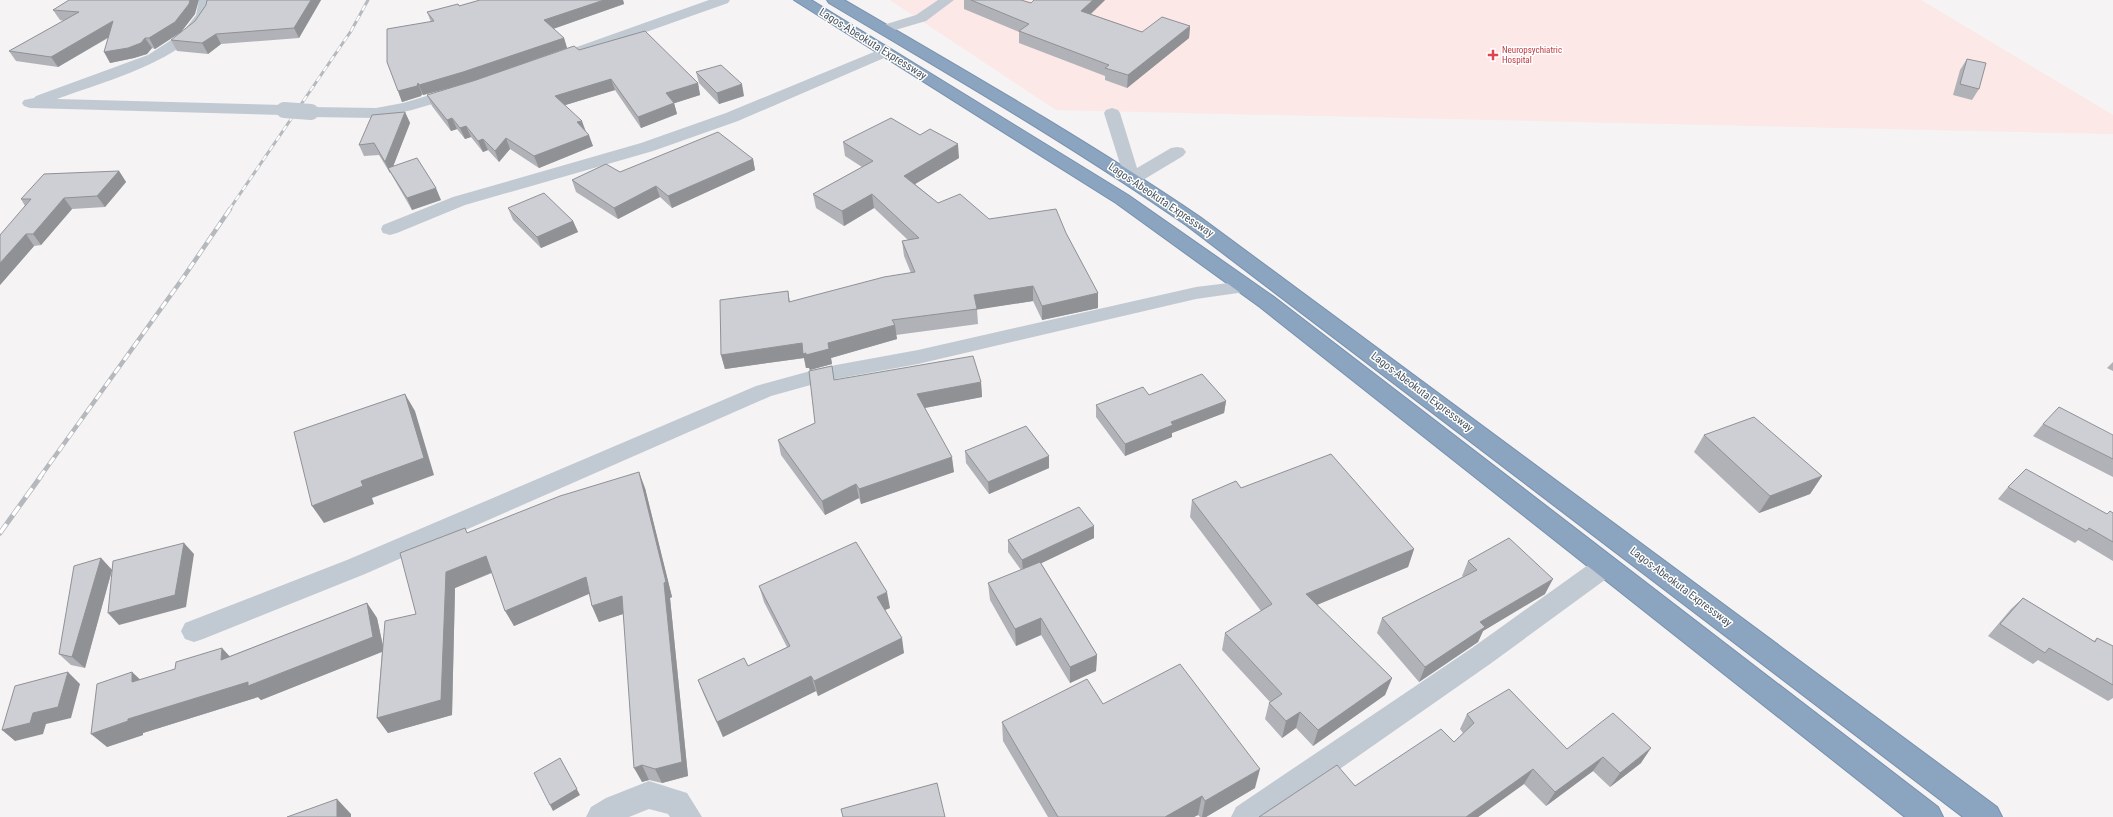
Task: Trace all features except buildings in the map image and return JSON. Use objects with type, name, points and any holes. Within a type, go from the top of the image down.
[{"type":"highway","name":"Lagos-Abeokuta Expressway","points":[[801,0],[1122,199],[1245,287],[1928,817]]},
{"type":"highway","name":"Lagos-Abeokuta Expressway","points":[[834,0],[885,29],[1132,179],[1258,268],[1987,817]]},
{"type":"street","points":[[206,0],[203,15],[187,36],[153,58],[30,103],[376,113],[406,107],[474,87]]},
{"type":"street","points":[[548,61],[723,0]]},
{"type":"street","points":[[885,29],[921,18],[947,0]]},
{"type":"street","points":[[390,229],[459,201],[647,147],[732,117],[886,52]]},
{"type":"street","points":[[1112,113],[1132,179],[1177,152]]},
{"type":"street","points":[[194,631],[356,567],[764,391],[825,374],[918,357],[1196,293],[1245,287]]},
{"type":"street","points":[[1246,817],[1481,656],[1604,567]]},
{"type":"street","points":[[601,817],[616,808],[649,795],[677,803],[687,817]]},
{"type":"shaded area","name":"Neuropsychiatric Hospital","points":[[890,0],[1921,0],[2113,115],[2113,134],[1056,110]]},
{"type":"railway","points":[[229,210],[351,31],[368,0]]},
{"type":"railway","points":[[40,477],[183,278],[230,209]]},
{"type":"railway","points":[[0,533],[41,476]]},
{"type":"place","name":"Neuropsychiatric Hospital","points":[[1493,55]]}]
